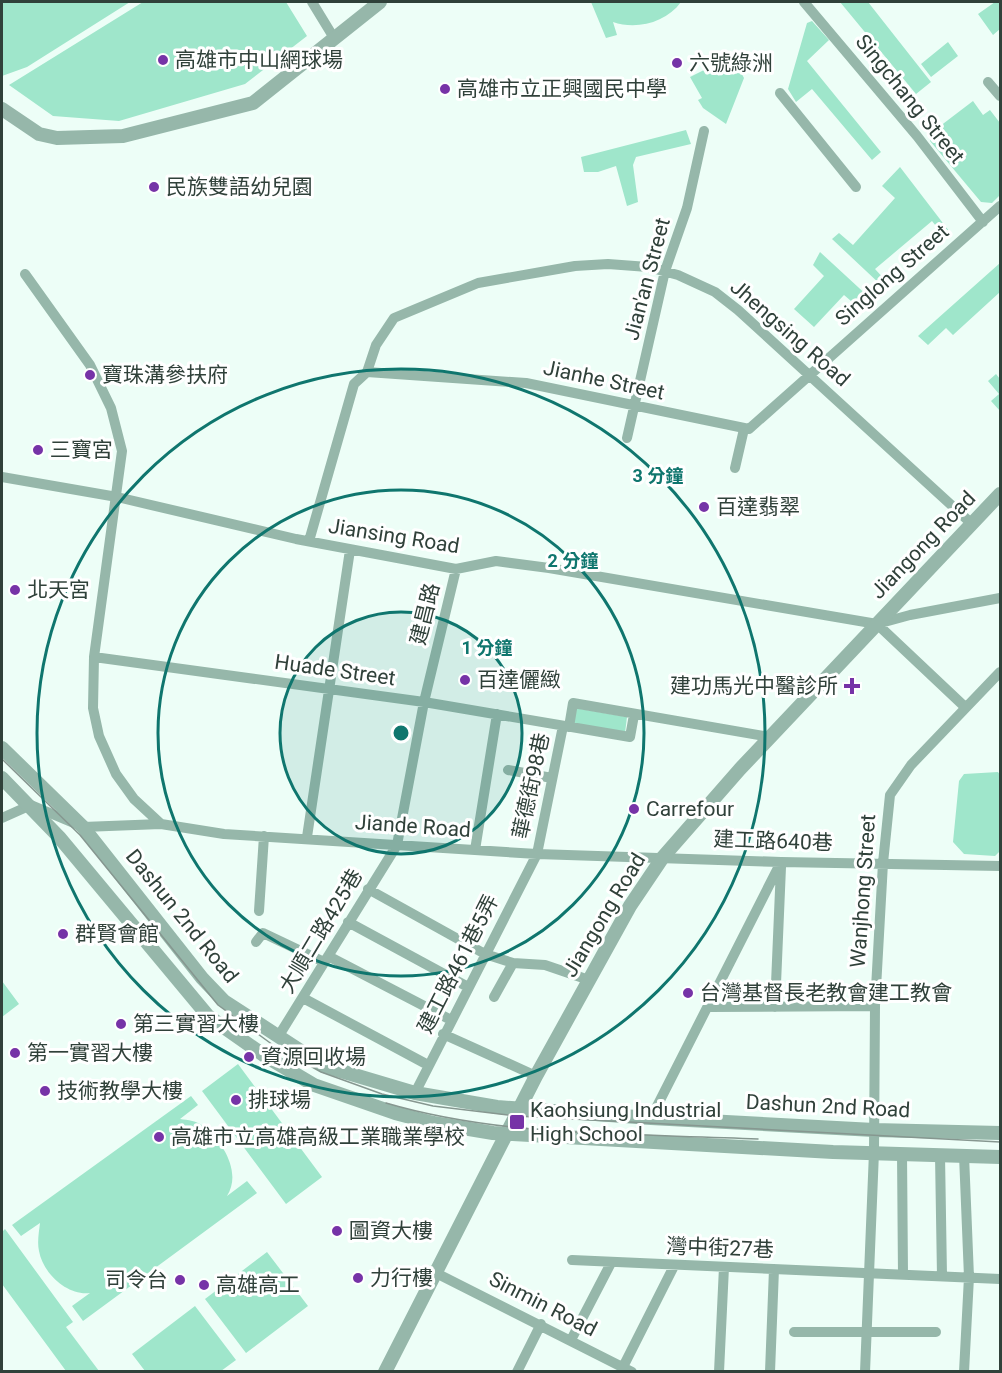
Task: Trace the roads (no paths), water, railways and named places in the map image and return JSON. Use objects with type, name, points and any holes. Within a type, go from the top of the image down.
[{"type":"street","points":[[312,2],[334,38]]},
{"type":"street","points":[[2,109],[39,134],[57,138],[123,136],[253,103],[380,2]]},
{"type":"street","name":"Singchang Street","points":[[804,2],[917,136],[983,222]]},
{"type":"street","points":[[988,82],[1000,96]]},
{"type":"street","points":[[780,93],[856,187]]},
{"type":"street","name":"Jian'an Street","points":[[627,438],[665,272],[687,208],[704,131]]},
{"type":"street","name":"Singlong Street","points":[[809,374],[1000,206]]},
{"type":"street","name":"Jhengsing Road","points":[[309,541],[354,384],[368,372],[376,345],[394,318],[478,283],[575,266],[608,264],[648,267],[715,292],[809,374],[972,524]]},
{"type":"street","points":[[25,274],[79,346],[111,408],[122,451],[94,657],[93,708],[99,736],[116,774],[134,800],[160,824]]},
{"type":"street","name":"Jianhe Street","points":[[368,372],[526,384],[744,429]]},
{"type":"street","points":[[735,468],[744,429],[749,429],[809,374]]},
{"type":"street","name":"Jiansing Road","points":[[2,477],[117,497],[350,550],[456,569],[496,561],[877,624]]},
{"type":"street","name":"Jiangong Road","points":[[385,1371],[536,1076],[630,906],[663,857],[770,737],[1000,494]]},
{"type":"street","points":[[307,837],[350,550]]},
{"type":"street","name":"建昌路","points":[[397,844],[424,702],[456,569]]},
{"type":"street","points":[[877,624],[910,615],[1000,598]]},
{"type":"street","points":[[877,624],[965,707]]},
{"type":"street","name":"Huade Street","points":[[94,657],[424,702],[630,737],[634,715]]},
{"type":"street","name":"Wanjhong Street","points":[[865,1371],[867,1273],[874,1152],[875,1006],[882,863],[890,795],[911,765],[1000,672]]},
{"type":"street","name":"華德街98巷","points":[[537,854],[552,778],[573,703],[634,715]]},
{"type":"street","points":[[475,850],[496,714]]},
{"type":"street","points":[[634,715],[770,737]]},
{"type":"street","name":"Dashun 2nd Road","points":[[2,748],[83,827],[202,978],[224,1001],[324,1066],[414,1093],[519,1109],[874,1130],[1000,1133]]},
{"type":"street","points":[[508,770],[552,778]]},
{"type":"street","name":"Dashun 2nd Road","points":[[2,778],[31,805],[208,1016],[265,1056],[314,1085],[395,1113],[433,1123],[506,1134],[1000,1157]]},
{"type":"street","points":[[2,818],[31,805],[83,827]]},
{"type":"street","name":"Jiande Road","points":[[83,827],[160,824],[190,830],[475,850],[663,857]]},
{"type":"street","points":[[259,911],[264,836]]},
{"type":"street","name":"大順二路425巷","points":[[278,1037],[397,844]]},
{"type":"street","name":"建工路461巷5弄","points":[[414,1093],[537,854]]},
{"type":"street","name":"建工路640巷","points":[[663,857],[781,862],[1000,866]]},
{"type":"street","points":[[651,1118],[710,1007],[781,862]]},
{"type":"street","points":[[775,1007],[781,862]]},
{"type":"street","points":[[368,889],[484,954],[513,963],[545,965],[589,980]]},
{"type":"street","points":[[348,922],[468,987]]},
{"type":"street","points":[[256,942],[262,933],[326,959],[451,1020]]},
{"type":"street","points":[[495,997],[513,963]]},
{"type":"street","points":[[303,998],[428,1065]]},
{"type":"street","points":[[710,1007],[875,1006]]},
{"type":"street","points":[[443,1034],[536,1076]]},
{"type":"street","points":[[902,1153],[903,1274]]},
{"type":"street","points":[[940,1155],[942,1276]]},
{"type":"street","points":[[964,1155],[969,1277],[964,1371]]},
{"type":"street","name":"灣中街27巷","points":[[572,1260],[1000,1279]]},
{"type":"street","points":[[571,1340],[611,1263]]},
{"type":"street","points":[[627,1369],[674,1266]]},
{"type":"street","points":[[719,1371],[723,1267]]},
{"type":"street","points":[[770,1371],[774,1269]]},
{"type":"street","name":"Sinmin Road","points":[[436,1273],[627,1369]]},
{"type":"street","points":[[517,1371],[541,1324]]},
{"type":"street","points":[[794,1332],[936,1332]]},
{"type":"tram line","points":[[2,759],[80,835],[218,1005],[273,1045],[321,1072],[382,1094],[433,1106],[516,1116],[1000,1142]]},
{"type":"tram line","points":[[386,1103],[477,1123],[523,1128],[758,1139]]},
{"type":"place","name":"高雄市中山網球場","points":[[163,60]]},
{"type":"place","name":"六號綠洲","points":[[677,63]]},
{"type":"place","name":"高雄市立正興國民中學","points":[[445,89]]},
{"type":"place","name":"民族雙語幼兒園","points":[[154,187]]},
{"type":"place","name":"寶珠溝參扶府","points":[[90,375]]},
{"type":"place","name":"三寶宮","points":[[38,450]]},
{"type":"place","name":"百達翡翠","points":[[704,507]]},
{"type":"place","name":"北天宮","points":[[15,590]]},
{"type":"place","name":"百達儷緻","points":[[465,680]]},
{"type":"place","name":"建功馬光中醫診所","points":[[852,686]]},
{"type":"place","name":"Carrefour","points":[[634,809]]},
{"type":"place","name":"群賢會館","points":[[63,934]]},
{"type":"place","name":"台灣基督長老教會建工教會","points":[[688,993]]},
{"type":"place","name":"第三實習大樓","points":[[121,1024]]},
{"type":"place","name":"第一實習大樓","points":[[15,1053]]},
{"type":"place","name":"資源回收場","points":[[249,1057]]},
{"type":"place","name":"技術教學大樓","points":[[45,1091]]},
{"type":"place","name":"排球場","points":[[236,1100]]},
{"type":"place","name":"Kaohsiung Industrial High School","points":[[517,1122]]},
{"type":"place","name":"高雄市立高雄高級工業職業學校","points":[[159,1137]]},
{"type":"place","name":"圖資大樓","points":[[337,1231]]},
{"type":"place","name":"力行樓","points":[[358,1278]]},
{"type":"place","name":"司令台","points":[[180,1280]]},
{"type":"place","name":"高雄高工","points":[[204,1285]]}]
